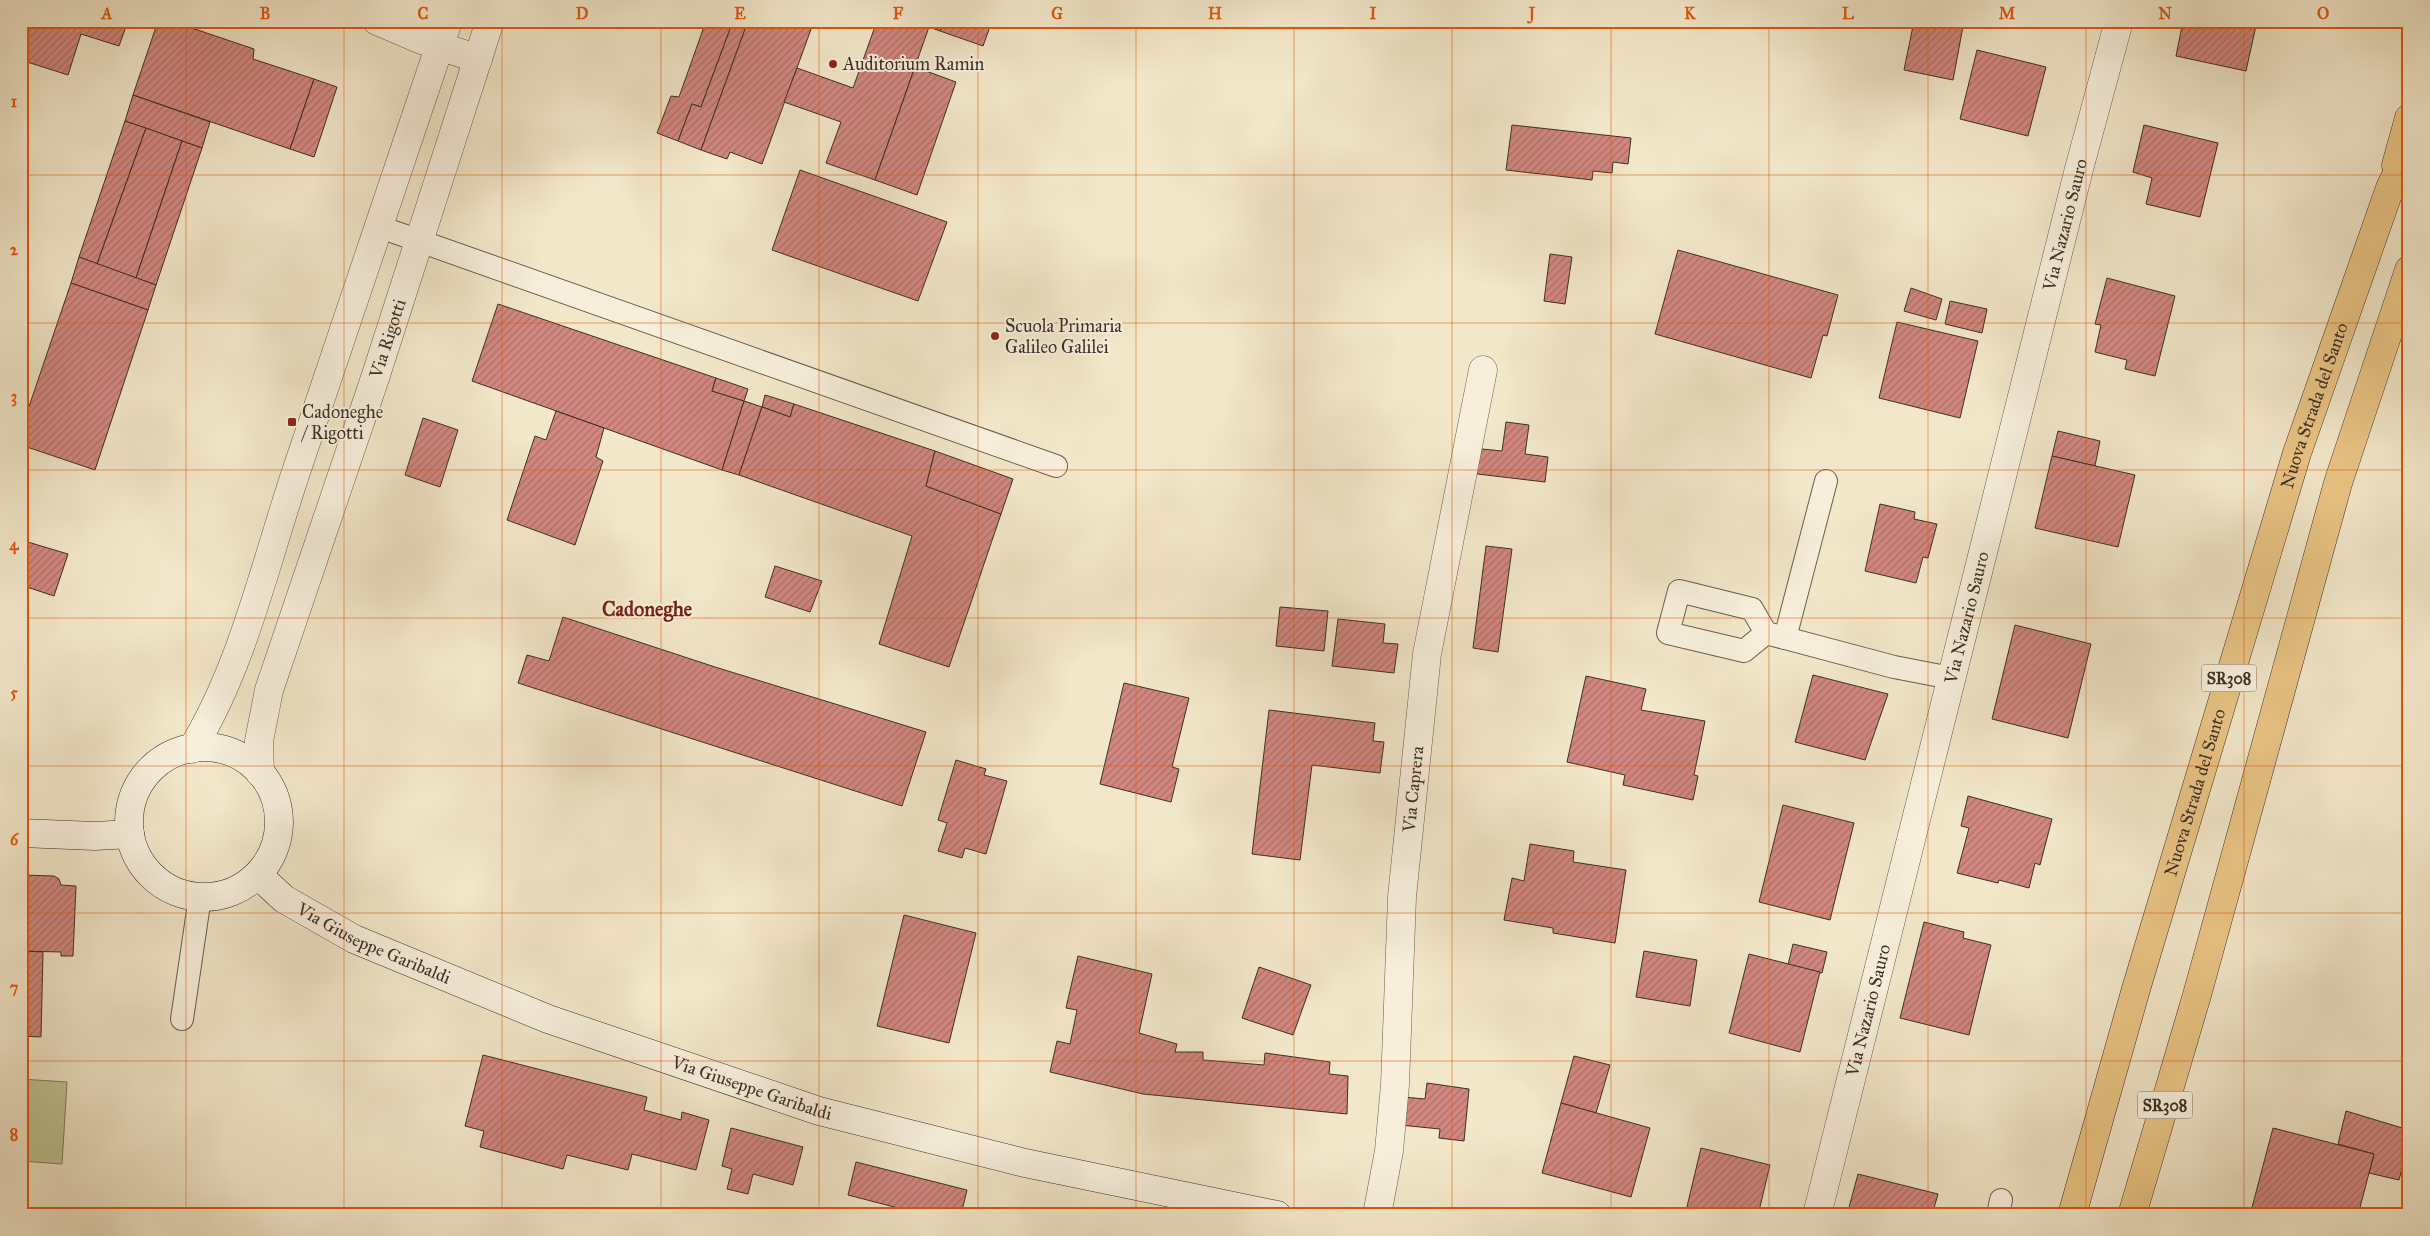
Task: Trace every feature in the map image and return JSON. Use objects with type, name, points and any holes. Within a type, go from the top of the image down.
[{"type":"highway","points":[[2390,188],[2409,118]]},
{"type":"highway","name":"Nuova Strada del Santo","points":[[2072,1215],[2138,980],[2297,453],[2390,188],[2409,148]]},
{"type":"highway","name":"SR308","points":[[2132,1215],[2197,995],[2338,483],[2409,270]]},
{"type":"street","points":[[378,21],[444,34],[478,59]]},
{"type":"street","name":"Via Rigotti","points":[[260,773],[259,741],[269,690],[421,241],[490,21]]},
{"type":"street","name":"Via Nazario Sauro","points":[[1817,1215],[2077,178],[2119,21]]},
{"type":"street","points":[[192,749],[209,721],[230,676],[298,466],[444,34]]},
{"type":"street","name":"Via Caprera","points":[[1377,1215],[1389,1151],[1395,1085],[1402,896],[1427,654],[1483,370]]},
{"type":"street","points":[[205,747],[230,752],[252,764],[260,773],[275,796],[280,824],[274,852],[258,875],[240,889],[217,896],[200,896],[171,890],[151,876],[138,857],[130,834],[132,805],[143,778],[165,760],[192,749],[205,747]]},
{"type":"street","points":[[21,833],[95,836],[130,834]]},
{"type":"street","name":"Via Giuseppe Garibaldi","points":[[258,875],[284,899],[354,939],[548,1019],[810,1108],[1025,1163],[1277,1215]]},
{"type":"lane","points":[[380,227],[1056,466]]},
{"type":"lane","points":[[1826,481],[1776,636],[1894,667],[1951,678]]},
{"type":"lane","points":[[182,1019],[200,896]]},
{"type":"green space","points":[[21,1079],[67,1082],[62,1164],[21,1161]]},
{"type":"building","points":[[21,21],[128,21],[119,46],[81,34],[68,75],[21,60]]},
{"type":"building","points":[[158,21],[171,21],[254,49],[253,59],[314,79],[290,149],[133,95]]},
{"type":"building","points":[[706,21],[733,21],[701,107],[692,104],[678,141],[657,133],[671,96],[679,97]]},
{"type":"building","points":[[733,21],[748,21],[701,150],[678,141],[692,104],[701,107]]},
{"type":"building","points":[[748,21],[814,21],[762,164],[730,152],[727,159],[701,150]]},
{"type":"building","points":[[877,21],[944,21],[940,31],[929,27],[875,180],[826,163],[841,122],[784,102],[797,68],[853,88]]},
{"type":"building","points":[[944,21],[992,21],[983,46],[940,31]]},
{"type":"building","points":[[1733,21],[1756,21],[1755,27]]},
{"type":"building","points":[[1914,21],[1964,21],[1953,80],[1904,70]]},
{"type":"building","points":[[2183,21],[2257,21],[2246,71],[2176,56]]},
{"type":"building","points":[[1977,50],[2046,67],[2028,136],[1960,119]]},
{"type":"building","points":[[915,67],[956,82],[917,195],[875,180]]},
{"type":"building","points":[[314,79],[337,87],[314,157],[290,149]]},
{"type":"building","points":[[133,95],[210,122],[202,148],[125,121]]},
{"type":"building","points":[[125,121],[146,128],[97,264],[79,257]]},
{"type":"building","points":[[1512,125],[1631,138],[1628,164],[1613,162],[1612,173],[1593,171],[1592,180],[1506,170]]},
{"type":"building","points":[[2144,125],[2218,143],[2200,217],[2146,204],[2152,178],[2133,172]]},
{"type":"building","points":[[146,128],[182,141],[136,278],[97,264]]},
{"type":"building","points":[[182,141],[202,148],[156,285],[136,278]]},
{"type":"building","points":[[800,170],[947,222],[918,301],[772,250]]},
{"type":"building","points":[[1678,250],[1838,295],[1827,336],[1823,335],[1811,378],[1655,334]]},
{"type":"building","points":[[1550,254],[1572,257],[1565,304],[1544,301]]},
{"type":"building","points":[[79,257],[156,285],[148,310],[71,283]]},
{"type":"building","points":[[2107,278],[2175,296],[2155,376],[2125,369],[2127,360],[2095,352],[2101,325],[2095,324]]},
{"type":"building","points":[[71,283],[148,310],[95,470],[21,445],[21,430]]},
{"type":"building","points":[[1911,288],[1942,299],[1936,320],[1904,311]]},
{"type":"building","points":[[1950,301],[1987,309],[1982,333],[1945,324]]},
{"type":"building","points":[[498,304],[716,378],[712,391],[744,401],[722,470],[472,381]]},
{"type":"building","points":[[1897,322],[1978,341],[1960,418],[1879,398]]},
{"type":"building","points":[[716,378],[748,389],[744,401],[712,391]]},
{"type":"building","points":[[765,395],[794,404],[790,417],[762,407]]},
{"type":"building","points":[[744,401],[762,407],[739,475],[722,470]]},
{"type":"building","points":[[794,404],[935,451],[926,486],[1001,514],[949,667],[879,644],[912,536],[739,475],[762,407],[790,417]]},
{"type":"building","points":[[556,411],[604,428],[596,457],[603,461],[575,545],[507,520],[535,436],[546,440]]},
{"type":"building","points":[[423,418],[458,430],[440,487],[405,475]]},
{"type":"building","points":[[1506,422],[1529,425],[1525,454],[1548,457],[1545,482],[1469,473],[1472,448],[1502,451]]},
{"type":"building","points":[[2058,431],[2100,441],[2095,466],[2052,456]]},
{"type":"building","points":[[935,451],[1013,479],[1001,514],[926,486]]},
{"type":"building","points":[[2052,456],[2135,475],[2118,547],[2035,528]]},
{"type":"building","points":[[1880,504],[1915,512],[1914,519],[1937,524],[1928,558],[1923,557],[1916,583],[1865,571]]},
{"type":"building","points":[[21,540],[68,554],[54,596],[21,585]]},
{"type":"building","points":[[1486,546],[1512,549],[1498,652],[1473,648]]},
{"type":"building","points":[[775,566],[822,581],[810,612],[765,597]]},
{"type":"building","points":[[1280,607],[1328,611],[1324,651],[1276,646]]},
{"type":"building","points":[[563,617],[715,667],[926,732],[902,806],[518,683],[527,655],[549,661]]},
{"type":"building","points":[[1338,619],[1385,624],[1383,643],[1398,644],[1394,673],[1332,666]]},
{"type":"building","points":[[2015,625],[2091,644],[2068,738],[1992,719]]},
{"type":"building","points":[[1813,675],[1888,694],[1865,760],[1795,742]]},
{"type":"building","points":[[1586,676],[1646,689],[1641,710],[1705,721],[1694,775],[1698,776],[1693,800],[1623,785],[1625,775],[1567,762]]},
{"type":"building","points":[[1124,683],[1189,698],[1172,767],[1179,769],[1171,802],[1100,784]]},
{"type":"building","points":[[1269,710],[1375,723],[1373,741],[1384,742],[1380,773],[1312,765],[1300,860],[1252,854]]},
{"type":"building","points":[[956,760],[986,769],[984,775],[1007,781],[986,854],[965,848],[962,858],[938,851],[947,823],[938,820]]},
{"type":"building","points":[[1968,796],[2052,819],[2040,865],[2035,863],[2029,888],[1999,880],[1998,883],[1957,873],[1969,828],[1961,826]]},
{"type":"building","points":[[1783,805],[1854,823],[1830,920],[1759,902]]},
{"type":"building","points":[[1530,844],[1574,851],[1573,862],[1626,870],[1615,943],[1553,933],[1553,928],[1504,920],[1512,878],[1524,881]]},
{"type":"building","points":[[21,875],[54,876],[59,879],[61,885],[76,886],[73,956],[61,956],[61,952],[21,951]]},
{"type":"building","points":[[904,915],[976,933],[949,1043],[877,1026]]},
{"type":"building","points":[[1924,922],[1964,932],[1963,938],[1991,945],[1969,1035],[1900,1018]]},
{"type":"building","points":[[1793,944],[1827,952],[1822,973],[1788,965]]},
{"type":"building","points":[[21,951],[43,952],[41,1037],[21,1036]]},
{"type":"building","points":[[1644,951],[1697,960],[1690,1006],[1636,997]]},
{"type":"building","points":[[1749,954],[1820,972],[1800,1052],[1729,1033]]},
{"type":"building","points":[[1078,956],[1152,974],[1139,1033],[1177,1044],[1175,1052],[1203,1052],[1203,1060],[1264,1065],[1265,1053],[1330,1062],[1329,1074],[1348,1076],[1347,1114],[1143,1094],[1050,1072],[1057,1041],[1070,1044],[1077,1010],[1066,1008]]},
{"type":"building","points":[[1259,967],[1311,985],[1293,1035],[1242,1018]]},
{"type":"building","points":[[483,1055],[647,1097],[644,1110],[681,1120],[682,1112],[709,1120],[696,1170],[632,1154],[628,1170],[567,1155],[563,1169],[480,1147],[484,1131],[465,1126]]},
{"type":"building","points":[[1574,1056],[1610,1065],[1596,1113],[1561,1103]]},
{"type":"building","points":[[1427,1083],[1469,1089],[1464,1141],[1439,1138],[1440,1129],[1400,1125],[1403,1097],[1425,1099]]},
{"type":"building","points":[[1561,1103],[1650,1128],[1631,1197],[1542,1173]]},
{"type":"building","points":[[2346,1111],[2409,1130],[2409,1141],[2399,1180],[2369,1173],[2374,1154],[2338,1144]]},
{"type":"building","points":[[731,1128],[803,1147],[793,1185],[753,1174],[748,1194],[727,1189],[732,1169],[722,1166]]},
{"type":"building","points":[[2273,1128],[2374,1154],[2358,1215],[2250,1215]]},
{"type":"building","points":[[1701,1148],[1770,1165],[1758,1215],[1685,1215]]},
{"type":"building","points":[[856,1162],[967,1190],[961,1215],[925,1215],[848,1195]]},
{"type":"building","points":[[1858,1174],[1938,1194],[1932,1215],[1847,1215]]},
{"type":"place","name":"Auditorium Ramin","points":[[833,64]]},
{"type":"place","name":"Scuola Primaria Galileo Galilei","points":[[995,336]]},
{"type":"place","name":"Cadoneghe / Rigotti","points":[[292,422]]},
{"type":"district","name":"Cadoneghe","points":[[647,609]]}]
